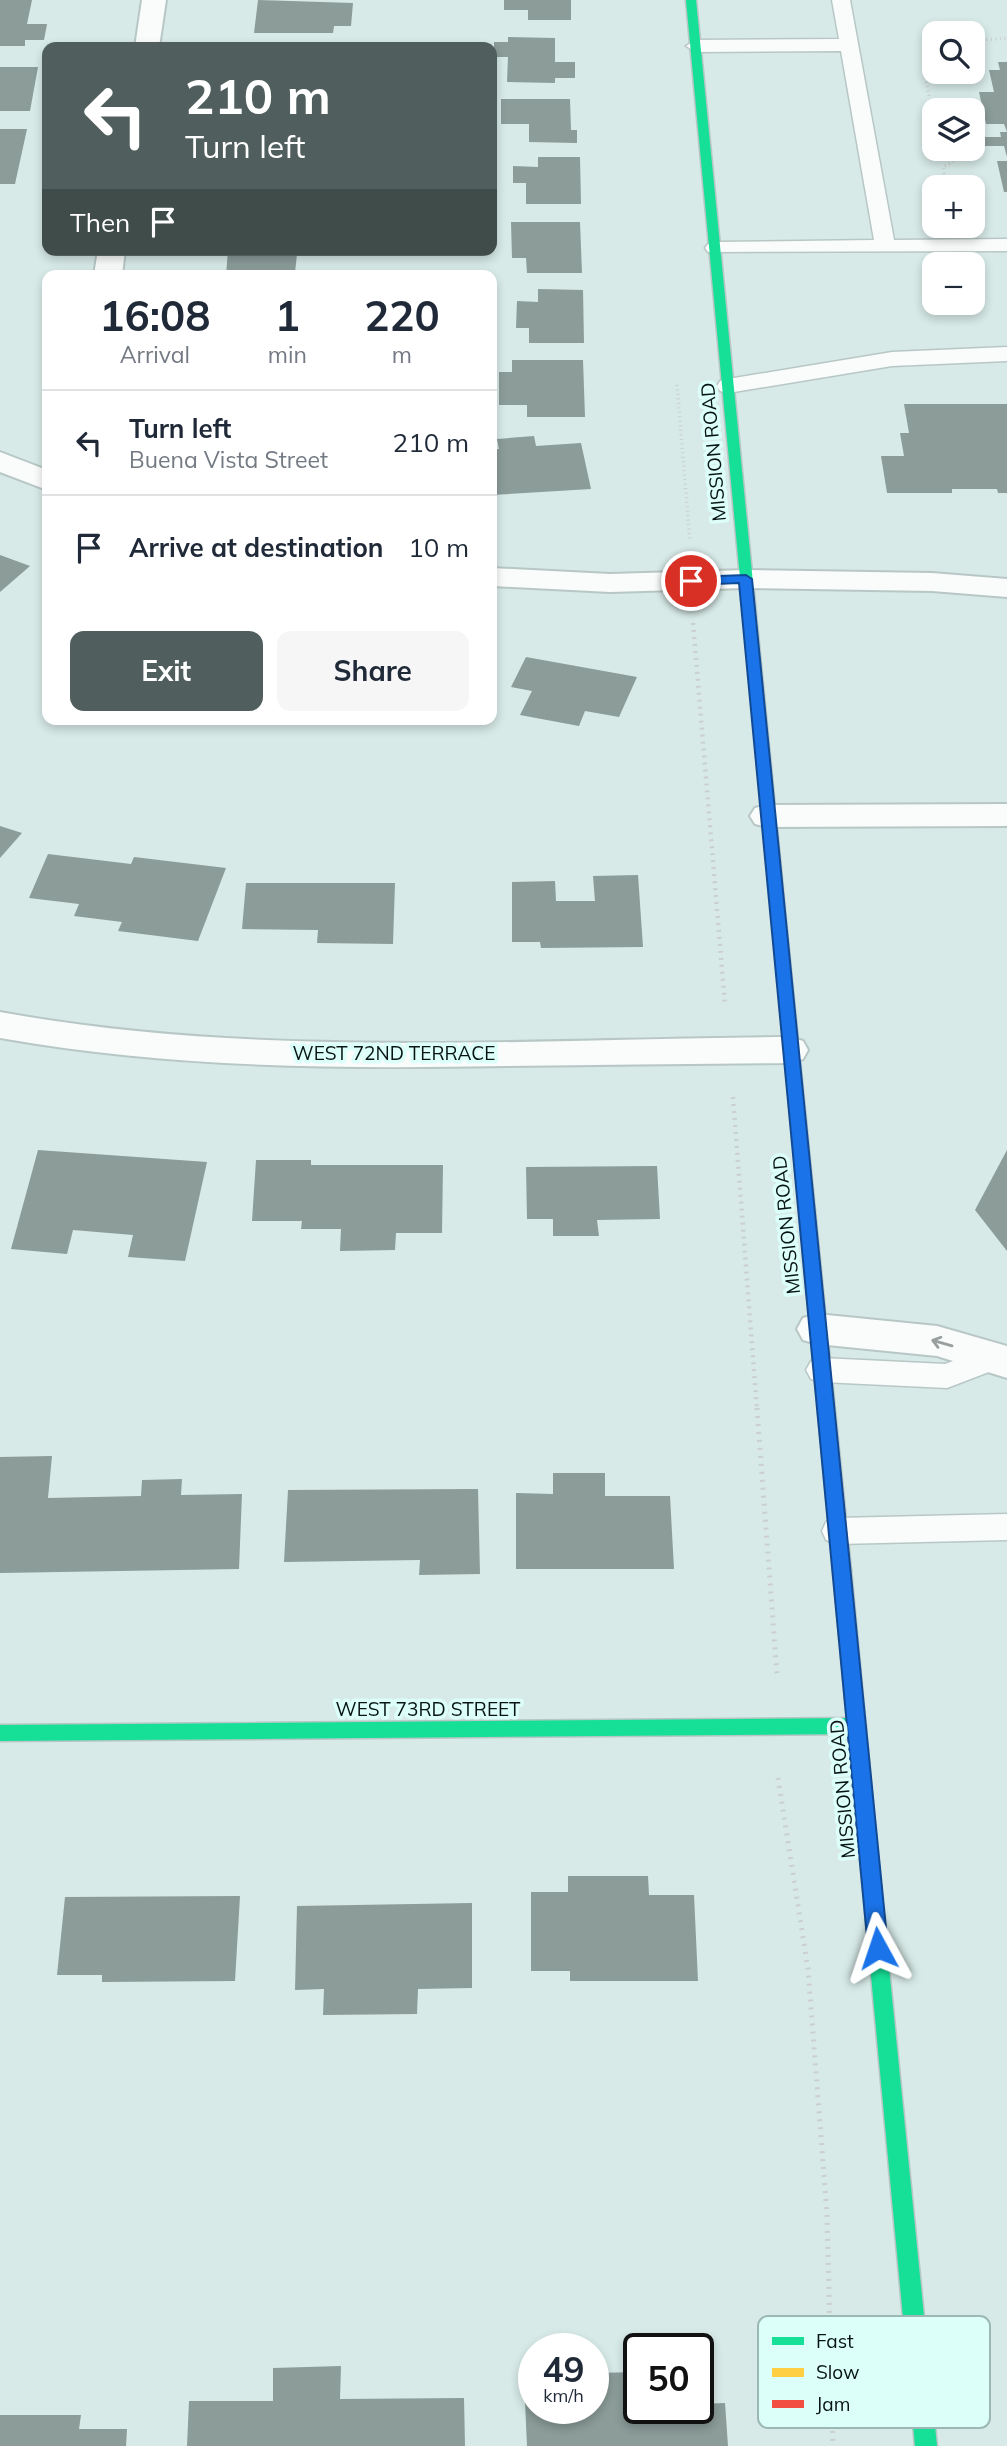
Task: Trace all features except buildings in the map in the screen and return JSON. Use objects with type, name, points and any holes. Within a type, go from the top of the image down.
[{"type":"main road","name":"MISSION ROAD","points":[[691,0],[914,2316]]},
{"type":"main road","name":"WEST 73RD STREET","points":[[0,1733],[857,1726]]},
{"type":"main road","name":"MISSION ROAD","points":[[924,2428],[926,2446]]},
{"type":"street","points":[[148,42],[154,0]]},
{"type":"street","points":[[0,461],[42,479]]},
{"type":"street","points":[[497,577],[610,583],[746,579],[932,583],[1007,588]]},
{"type":"street","points":[[768,816],[1007,815]]},
{"type":"street","name":"WEST 72ND TERRACE","points":[[0,1025],[178,1048],[320,1055],[790,1050]]},
{"type":"street","points":[[817,1329],[937,1341],[999,1361]]},
{"type":"lane","points":[[841,0],[885,245]]},
{"type":"lane","points":[[696,46],[849,45]]},
{"type":"lane","points":[[715,248],[1007,245]]},
{"type":"lane","points":[[728,386],[892,359],[1007,354]]},
{"type":"lane","points":[[822,1370],[947,1376],[999,1361]]},
{"type":"lane","points":[[838,1531],[1007,1527]]},
{"type":"path","points":[[985,40],[1007,38]]},
{"type":"path","points":[[945,175],[943,167],[954,161]]},
{"type":"path","points":[[693,622],[725,1006]]},
{"type":"path","points":[[733,1094],[777,1660]]},
{"type":"path","points":[[778,1777],[809,1983],[827,2214],[830,2316]]},
{"type":"path","points":[[833,2428],[833,2446]]},
{"type":"traffic: fast","points":[[691,0],[780,931]]},
{"type":"traffic: fast","points":[[0,1733],[857,1726]]},
{"type":"traffic: fast","points":[[870,1868],[913,2316]]},
{"type":"traffic: fast","points":[[924,2428],[926,2446]]},
{"type":"traffic: slow","points":[[780,931],[808,1221]]},
{"type":"traffic: slow","points":[[842,1570],[870,1868]]},
{"type":"traffic: jam","points":[[808,1221],[842,1570]]},
{"type":"route","points":[[691,581],[746,579],[878,1948]]}]
